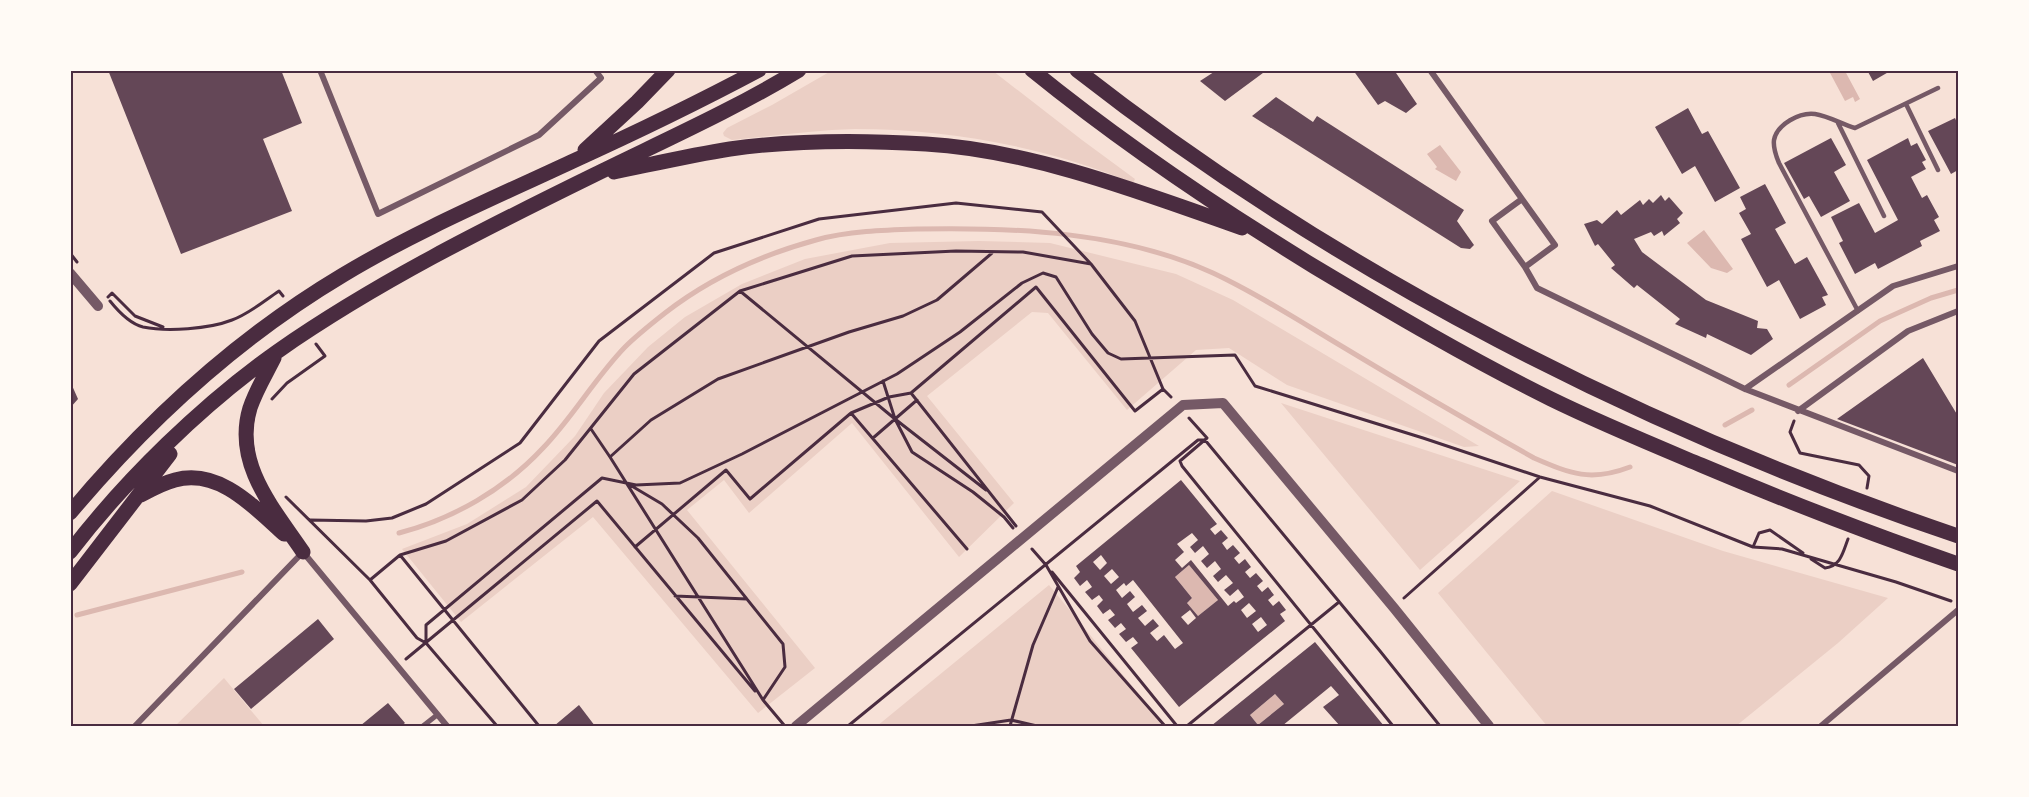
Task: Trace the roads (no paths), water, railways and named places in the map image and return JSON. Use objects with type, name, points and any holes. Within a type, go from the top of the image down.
[{"type":"highway","points":[[572,162],[668,70]]},
{"type":"highway","points":[[70,513],[123,452],[183,394],[243,344],[304,300],[432,226],[680,112],[759,70]]},
{"type":"highway","points":[[70,552],[134,479],[199,415],[278,352],[385,283],[592,176],[728,110],[800,70]]},
{"type":"highway","points":[[1032,70],[1163,170],[1264,236],[1413,324],[1552,399],[1632,436],[1774,496],[1847,525],[1959,564]]},
{"type":"highway","points":[[1077,70],[1169,139],[1323,240],[1483,332],[1614,398],[1710,441],[1839,494],[1959,536]]},
{"type":"highway","points":[[592,176],[731,149],[858,141],[928,144],[988,152],[1053,167],[1127,188],[1264,236]]},
{"type":"highway","points":[[278,352],[250,409],[247,426],[247,453],[255,479],[303,552]]},
{"type":"highway","points":[[70,584],[199,415]]},
{"type":"highway","points":[[70,500],[102,475]]},
{"type":"highway","points":[[139,496],[175,480],[201,478],[214,481],[227,487],[254,506],[303,552]]},
{"type":"street","points":[[320,70],[378,214],[539,135],[601,78],[595,70]]},
{"type":"street","points":[[1430,70],[1555,245],[1525,267]]},
{"type":"street","points":[[1522,199],[1492,221],[1538,288],[1745,390],[1959,471]]},
{"type":"street","points":[[1745,390],[1893,286],[1959,266]]},
{"type":"street","points":[[70,273],[98,306]]},
{"type":"street","points":[[1798,411],[1908,332],[1959,310]]},
{"type":"street","points":[[796,726],[1180,408],[1184,405],[1223,403],[1489,726]]},
{"type":"street","points":[[135,726],[303,552],[447,726]]},
{"type":"street","points":[[1821,726],[1959,610]]},
{"type":"street","points":[[423,726],[437,715]]},
{"type":"lane","points":[[1858,311],[1779,163],[1774,148],[1774,139],[1778,130],[1788,121],[1808,113],[1818,114],[1855,128],[1938,88]]},
{"type":"lane","points":[[1906,104],[1938,170]]},
{"type":"lane","points":[[1838,123],[1884,216]]},
{"type":"waterway","points":[[399,533],[458,511],[512,477],[554,436],[625,347],[682,300],[718,278],[756,260],[796,246],[841,235],[880,231],[919,229],[1031,231],[1106,241],[1179,259],[1230,281],[1263,299],[1534,458],[1581,474],[1604,474],[1630,467]]},
{"type":"waterway","points":[[1789,385],[1880,321],[1931,298],[1958,290]]},
{"type":"waterway","points":[[1725,425],[1752,410]]},
{"type":"waterway","points":[[77,615],[242,572]]}]
